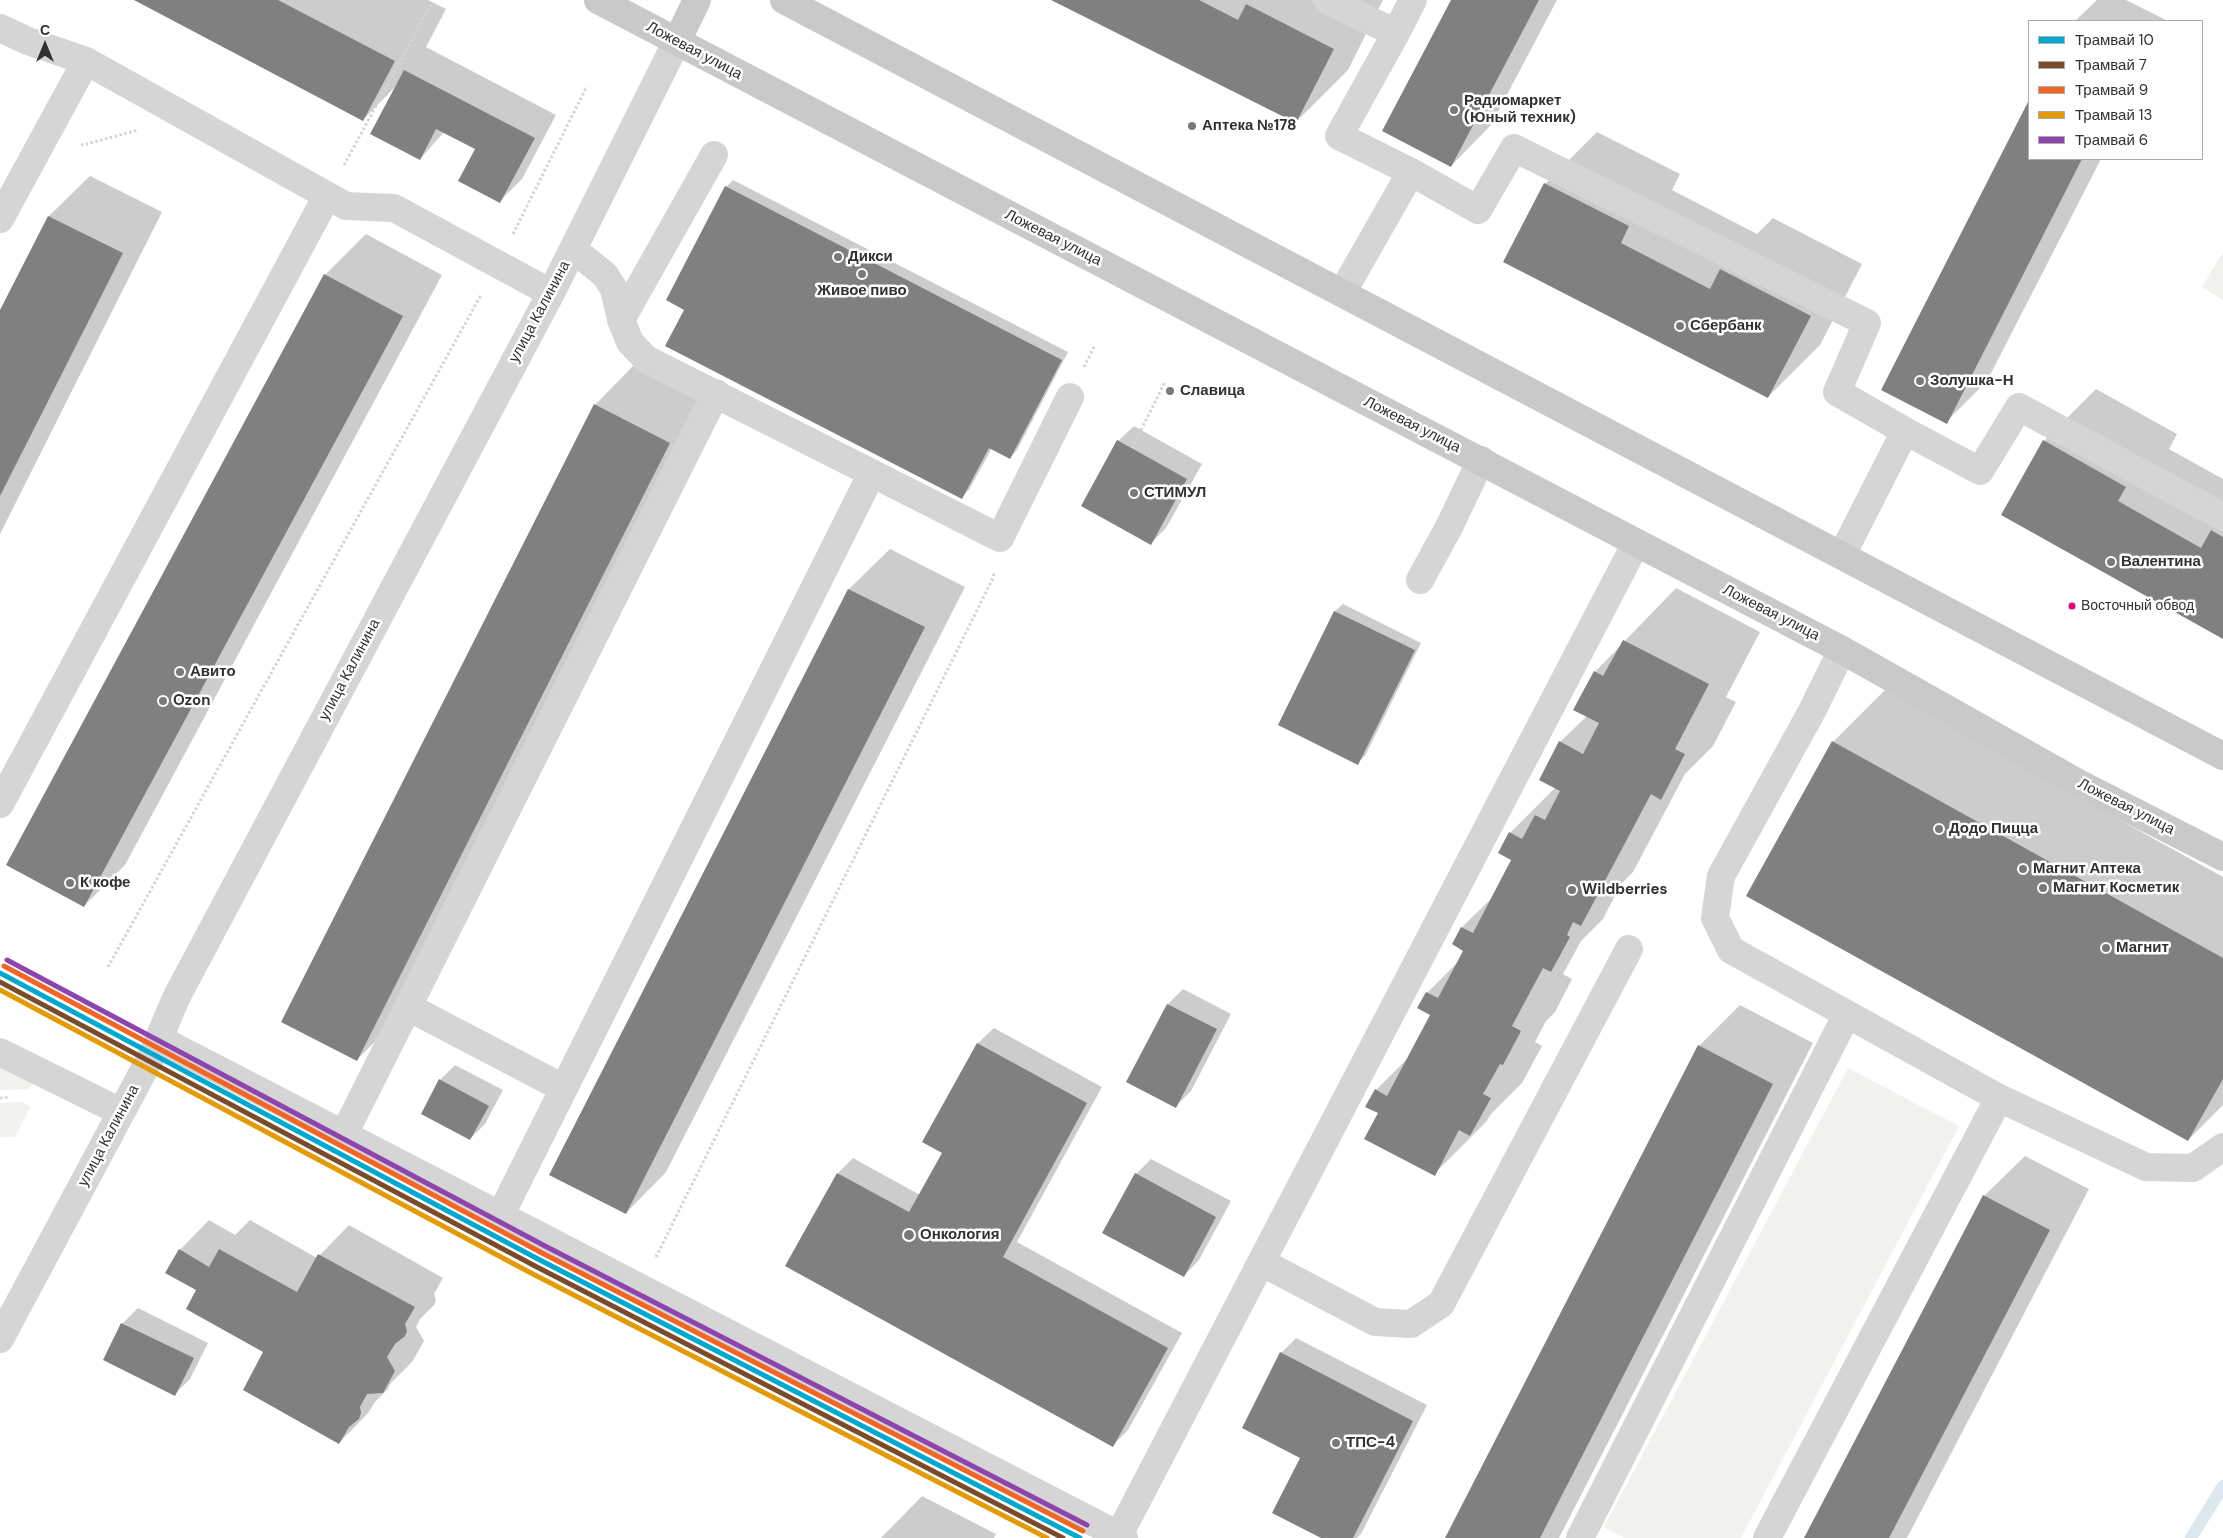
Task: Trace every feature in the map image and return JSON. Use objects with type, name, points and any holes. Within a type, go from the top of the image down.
[{"type":"main road","name":"Ложевая улица","points":[[598,0],[1842,650],[2080,784],[2223,858]]},
{"type":"main road","name":"улица Калинина","points":[[677,41],[697,0]]},
{"type":"main road","points":[[784,0],[2223,756]]},
{"type":"street","points":[[1327,0],[1396,33]]},
{"type":"street","points":[[1414,0],[1339,136],[1412,172],[1478,210],[1514,148],[1867,323],[1837,392],[1980,471],[2019,407],[2223,517]]},
{"type":"street","points":[[0,28],[28,41],[86,61],[346,206],[394,208],[551,293]]},
{"type":"street","name":"улица Калинина","points":[[0,1338],[159,1039],[176,998],[551,293],[677,41]]},
{"type":"street","points":[[0,220],[86,61]]},
{"type":"street","points":[[621,320],[714,155]]},
{"type":"street","points":[[1342,293],[1412,172]]},
{"type":"street","points":[[0,804],[328,196]]},
{"type":"street","points":[[573,249],[605,275],[614,289],[621,320],[630,342],[646,358],[1000,538],[1070,398]]},
{"type":"street","points":[[344,1134],[716,393]]},
{"type":"street","points":[[1842,555],[1905,431]]},
{"type":"street","points":[[1420,580],[1449,527],[1481,460]]},
{"type":"street","points":[[500,1216],[872,472]]},
{"type":"street","points":[[159,1039],[1122,1537],[1261,1262],[1636,543]]},
{"type":"street","points":[[1842,650],[1812,711],[1720,876],[1715,918],[1731,950],[1999,1098],[2146,1167],[2193,1168],[2223,1147]]},
{"type":"street","points":[[1261,1262],[1375,1322],[1411,1324],[1441,1304],[1629,949]]},
{"type":"street","points":[[408,1007],[563,1088]]},
{"type":"street","points":[[1580,1538],[1847,1014]]},
{"type":"street","points":[[0,1052],[121,1112]]},
{"type":"street","points":[[1767,1538],[1999,1098]]},
{"type":"path","points":[[328,196],[432,3]]},
{"type":"path","points":[[108,967],[498,264],[586,86]]},
{"type":"path","points":[[51,125],[83,145],[186,117]]},
{"type":"path","points":[[1132,448],[1164,382]]},
{"type":"path","points":[[641,1288],[993,578],[1000,538]]},
{"type":"shaded area","points":[[2223,252],[2223,300],[2202,287]]},
{"type":"shaded area","points":[[0,1060],[36,1077],[29,1089],[0,1090]]},
{"type":"shaded area","points":[[1848,1068],[1959,1126],[1741,1538],[1624,1538],[1604,1527]]},
{"type":"shaded area","points":[[22,1102],[31,1106],[15,1137],[0,1137],[0,1103]]},
{"type":"building","points":[[134,0],[278,0],[395,61],[363,121]]},
{"type":"building","points":[[1051,0],[1199,0],[1238,20],[1246,4],[1334,49],[1296,123]]},
{"type":"building","points":[[1451,0],[1539,0],[1451,167],[1382,131]]},
{"type":"building","points":[[404,70],[535,138],[500,203],[458,181],[475,149],[436,129],[420,160],[370,134]]},
{"type":"building","points":[[2028,102],[2028,160],[2081,160],[1947,424],[1881,390]]},
{"type":"building","points":[[1544,183],[1629,226],[1621,243],[1710,289],[1720,269],[1811,316],[1768,398],[1503,262]]},
{"type":"building","points":[[725,186],[1062,360],[1010,459],[989,448],[962,499],[665,346],[684,310],[666,300]]},
{"type":"building","points":[[48,216],[123,253],[0,496],[0,310]]},
{"type":"building","points":[[324,274],[403,316],[84,907],[6,865]]},
{"type":"building","points":[[594,404],[670,443],[357,1061],[281,1022]]},
{"type":"building","name":"СТИМУЛ","points":[[1117,440],[1187,479],[1151,545],[1081,506]]},
{"type":"building","points":[[2043,440],[2126,487],[2118,501],[2201,548],[2211,530],[2223,537],[2223,639],[2001,515]]},
{"type":"building","points":[[848,589],[925,627],[626,1214],[549,1175]]},
{"type":"building","points":[[1334,611],[1415,650],[1358,765],[1278,725]]},
{"type":"building","points":[[1623,640],[1709,684],[1675,749],[1685,754],[1661,800],[1651,794],[1581,926],[1573,922],[1567,935],[1570,937],[1551,972],[1543,968],[1512,1026],[1521,1031],[1503,1065],[1500,1064],[1483,1094],[1491,1098],[1470,1136],[1459,1130],[1435,1176],[1364,1139],[1378,1113],[1365,1107],[1375,1089],[1387,1096],[1430,1015],[1417,1008],[1426,992],[1438,998],[1463,951],[1452,944],[1461,927],[1473,933],[1511,860],[1498,853],[1509,832],[1522,839],[1535,815],[1545,820],[1560,791],[1539,780],[1559,741],[1583,754],[1599,723],[1573,710],[1594,671],[1603,676]]},
{"type":"building","points":[[1832,741],[2223,958],[2223,1079],[2188,1141],[1746,896]]},
{"type":"building","points":[[1167,1004],[1217,1029],[1176,1108],[1126,1082]]},
{"type":"building","name":"Онкология","points":[[977,1043],[1087,1103],[1003,1257],[1168,1348],[1113,1447],[785,1266],[837,1173],[909,1212],[942,1153],[922,1142]]},
{"type":"building","points":[[1698,1045],[1773,1084],[1540,1538],[1445,1538]]},
{"type":"building","points":[[439,1079],[489,1106],[470,1140],[421,1114]]},
{"type":"building","points":[[1135,1173],[1216,1217],[1184,1277],[1102,1233]]},
{"type":"building","points":[[1983,1195],[2050,1230],[1889,1538],[1804,1538]]},
{"type":"building","points":[[179,1249],[209,1267],[219,1249],[297,1292],[318,1254],[415,1307],[405,1324],[407,1331],[405,1336],[395,1344],[387,1357],[395,1371],[383,1393],[367,1394],[360,1407],[359,1419],[349,1427],[339,1444],[243,1390],[263,1352],[186,1309],[196,1290],[165,1273]]},
{"type":"building","points":[[121,1323],[194,1358],[175,1396],[103,1360]]},
{"type":"building","name":"ТПС-4","points":[[1280,1352],[1413,1421],[1353,1538],[1321,1538],[1272,1513],[1300,1458],[1242,1428]]},
{"type":"waterway","points":[[2191,1538],[2223,1486]]},
{"type":"tram line","name":"6","points":[[7,960],[545,1246],[1087,1525]]},
{"type":"tram line","name":"9","points":[[4,966],[542,1253],[1083,1531]]},
{"type":"tram line","name":"10","points":[[0,973],[538,1259],[1080,1538]]},
{"type":"tram line","name":"7","points":[[0,982],[535,1266],[1063,1538]]},
{"type":"tram line","name":"13","points":[[0,990],[531,1273],[1047,1538]]},
{"type":"place","name":"Радиомаркет (Юный техник)","points":[[1454,110]]},
{"type":"place","name":"Аптека №178","points":[[1192,126]]},
{"type":"place","name":"Дикси","points":[[838,257]]},
{"type":"place","name":"Живое пиво","points":[[862,274]]},
{"type":"place","name":"Сбербанк","points":[[1680,326]]},
{"type":"place","name":"Золушка-Н","points":[[1920,381]]},
{"type":"place","name":"Славица","points":[[1170,391]]},
{"type":"place","name":"СТИМУЛ","points":[[1134,493]]},
{"type":"place","name":"Валентина","points":[[2111,562]]},
{"type":"place","name":"Восточный обвод","points":[[2072,606]]},
{"type":"place","name":"Авито","points":[[180,672]]},
{"type":"place","name":"Ozon","points":[[163,701]]},
{"type":"place","name":"Додо Пицца","points":[[1939,829]]},
{"type":"place","name":"Магнит Аптека","points":[[2023,869]]},
{"type":"place","name":"К кофе","points":[[70,883]]},
{"type":"place","name":"Магнит Косметик","points":[[2043,888]]},
{"type":"place","name":"Wildberries","points":[[1572,890]]},
{"type":"place","name":"Магнит","points":[[2106,948]]},
{"type":"place","name":"Онкология","points":[[909,1235]]},
{"type":"place","name":"ТПС-4","points":[[1336,1443]]}]
